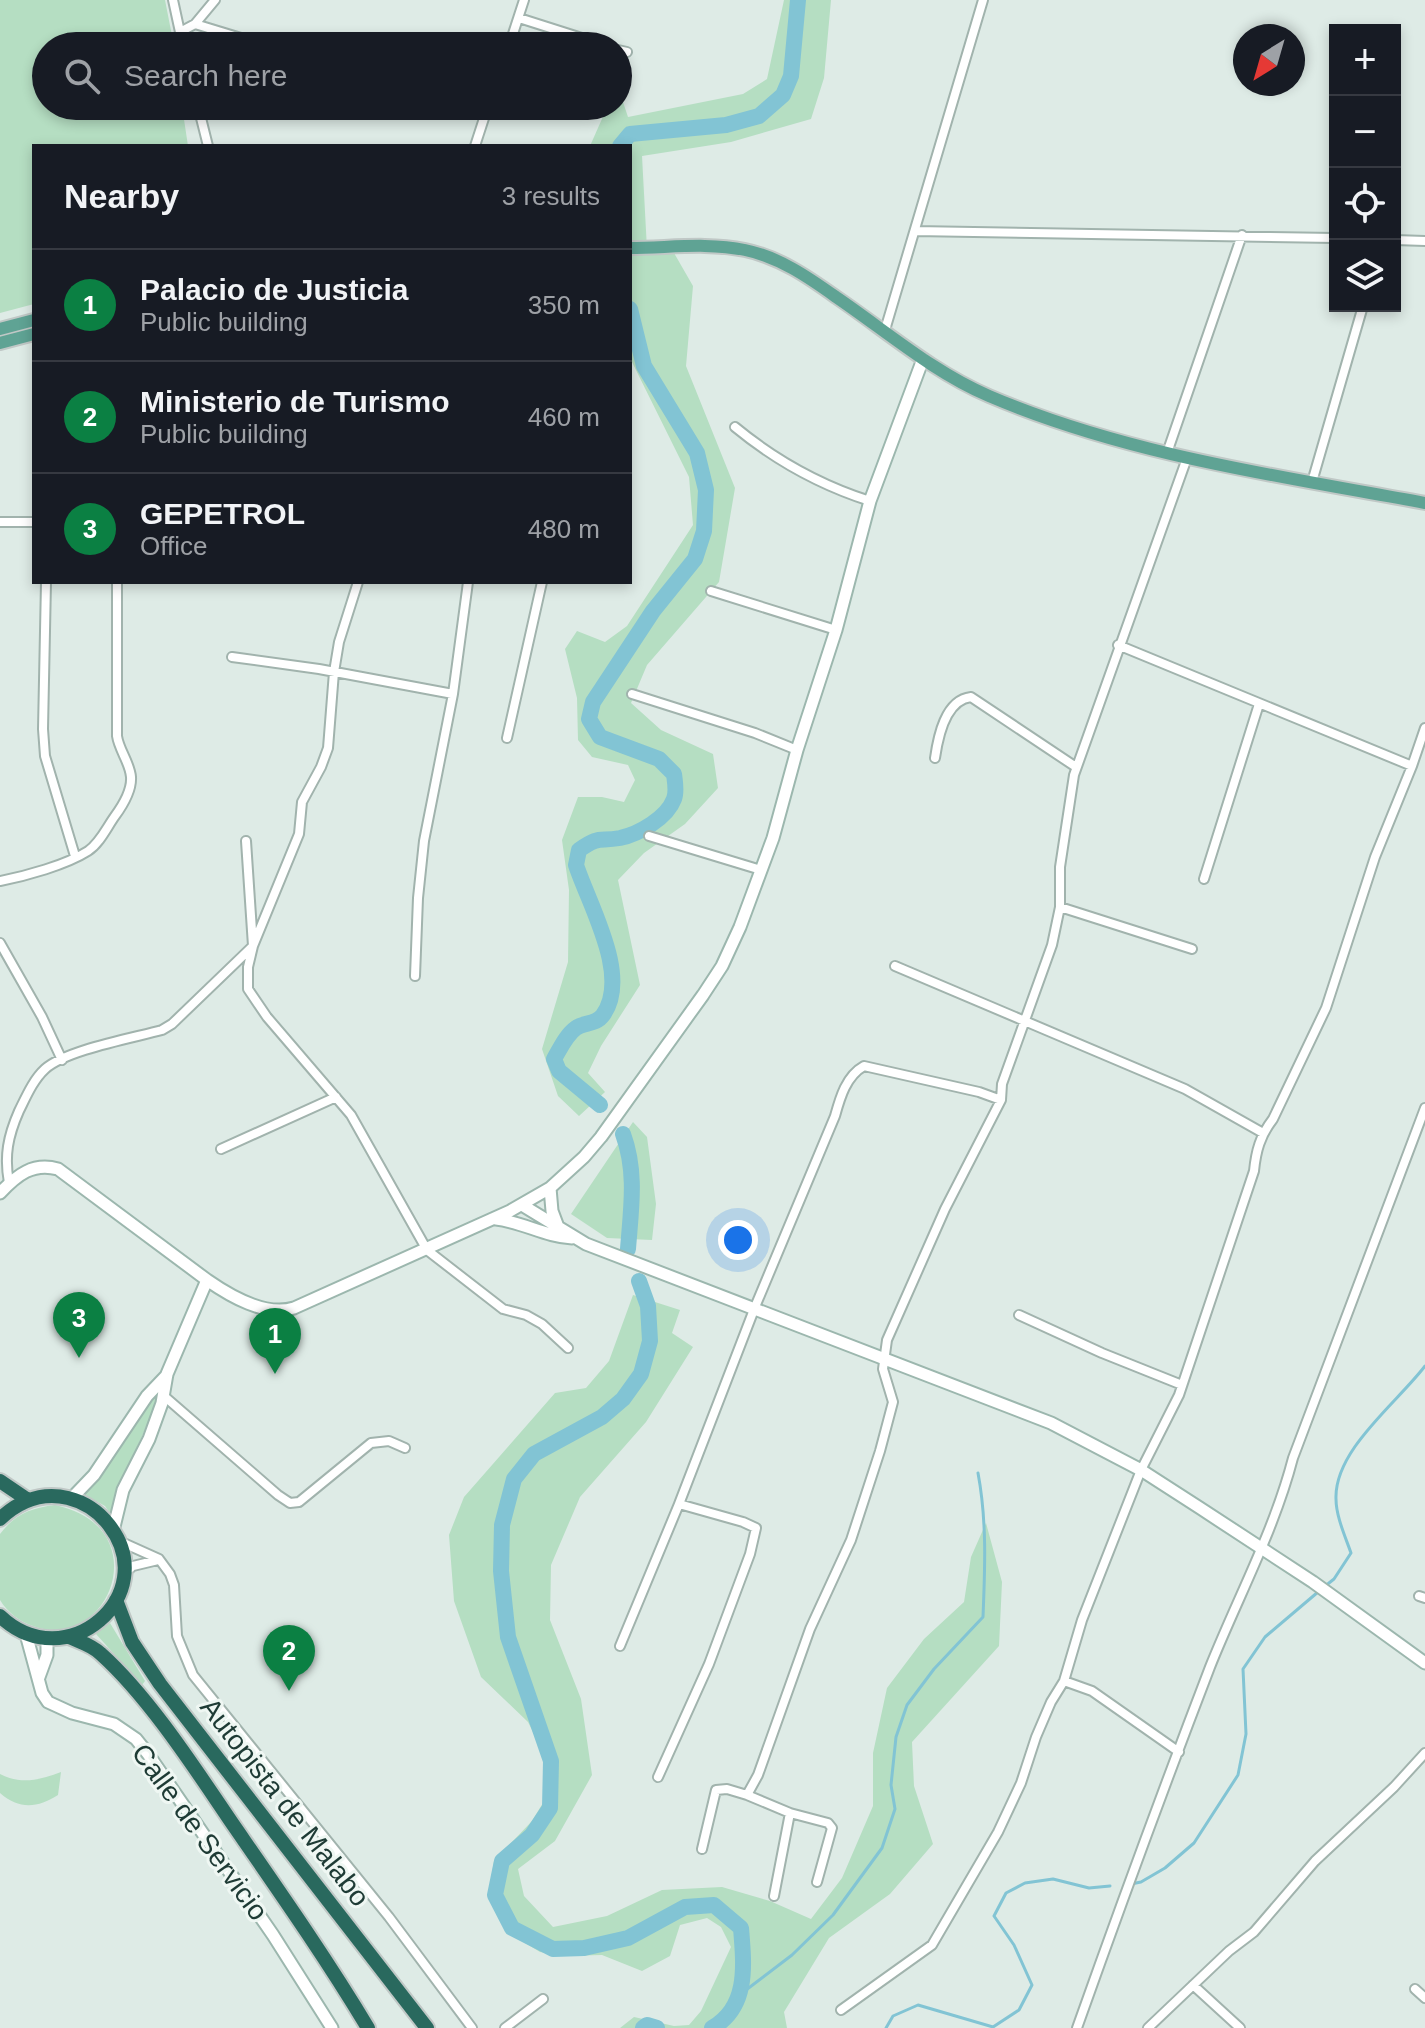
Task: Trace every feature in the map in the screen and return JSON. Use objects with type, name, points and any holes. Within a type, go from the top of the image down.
[{"type":"highway","points":[[0,1481],[28,1500]]},
{"type":"highway","points":[[0,1519],[28,1500],[49,1496],[71,1499],[91,1508],[116,1536],[124,1573],[116,1600],[92,1628],[69,1637],[47,1639],[26,1634],[2,1622]]},
{"type":"highway","name":"Autopista de Malabo","points":[[116,1600],[132,1642],[160,1684],[427,2028]]},
{"type":"highway","name":"Autopista de Malabo","points":[[69,1637],[103,1655],[146,1704],[196,1770],[340,1981],[368,2028]]},
{"type":"main road","points":[[634,248],[725,247],[758,254],[790,267],[954,379],[1048,419],[1187,458],[1425,503]]},
{"type":"main road","points":[[0,329],[32,321]]},
{"type":"main road","points":[[0,343],[32,335]]},
{"type":"street","points":[[173,0],[180,32],[195,24],[215,0]]},
{"type":"street","points":[[514,32],[524,0]]},
{"type":"street","points":[[885,330],[983,0]]},
{"type":"street","points":[[519,18],[563,32]]},
{"type":"street","points":[[195,24],[221,32]]},
{"type":"street","points":[[202,120],[208,144]]},
{"type":"street","points":[[476,144],[483,120]]},
{"type":"street","points":[[915,231],[1329,238]]},
{"type":"street","points":[[1167,453],[1242,235]]},
{"type":"street","points":[[1401,240],[1425,241]]},
{"type":"street","points":[[1312,482],[1361,312]]},
{"type":"street","points":[[0,1193],[31,1168],[48,1166],[58,1169],[207,1280],[238,1299],[285,1311],[494,1219],[550,1188],[601,1137],[703,995],[731,947],[773,838],[797,750],[836,630],[870,501],[923,359]]},
{"type":"street","points":[[735,427],[764,451],[803,473],[839,491],[870,501]]},
{"type":"street","points":[[747,1795],[758,1775],[810,1629],[851,1540],[880,1451],[893,1402],[883,1369],[884,1357],[898,1312],[1001,1100],[1002,1084],[1052,945],[1060,907],[1060,867],[1076,767],[1187,458]]},
{"type":"street","points":[[0,522],[32,522]]},
{"type":"street","points":[[46,584],[45,756],[75,856]]},
{"type":"street","points":[[0,881],[30,875],[88,851],[98,841],[130,789],[131,774],[119,749],[117,736],[117,584]]},
{"type":"street","points":[[357,584],[341,634],[325,758],[302,802],[299,834],[253,946],[247,982],[253,1000],[351,1115],[427,1250],[503,1309],[526,1315],[542,1324],[568,1348]]},
{"type":"street","points":[[415,976],[424,841],[453,694],[468,584]]},
{"type":"street","points":[[507,738],[542,584]]},
{"type":"street","points":[[711,591],[836,630]]},
{"type":"street","points":[[1118,645],[1412,766]]},
{"type":"street","points":[[232,657],[453,694]]},
{"type":"street","points":[[632,694],[755,733],[797,750]]},
{"type":"street","points":[[935,758],[938,735],[945,719],[962,699],[971,697],[1076,767]]},
{"type":"street","points":[[1204,879],[1259,704]]},
{"type":"street","points":[[841,2010],[932,1945],[998,1832],[1021,1783],[1051,1702],[1064,1681],[1082,1620],[1141,1470],[1168,1420],[1182,1385],[1217,1289],[1254,1171],[1256,1151],[1326,1008],[1375,857],[1425,728]]},
{"type":"street","points":[[649,836],[761,870]]},
{"type":"street","points":[[9,1183],[6,1155],[12,1126],[46,1067],[162,1030],[253,946],[246,841]]},
{"type":"street","points":[[1060,907],[1192,949]]},
{"type":"street","points":[[0,943],[42,1017],[62,1060]]},
{"type":"street","points":[[895,966],[1185,1089],[1263,1133]]},
{"type":"street","points":[[620,1646],[835,1116],[841,1093],[857,1070],[864,1066],[1001,1100]]},
{"type":"street","points":[[221,1149],[336,1097]]},
{"type":"street","points":[[1077,2028],[1149,1825],[1284,1493],[1293,1458],[1425,1108]]},
{"type":"street","points":[[550,1188],[552,1211],[558,1228]]},
{"type":"street","points":[[522,1205],[573,1238],[1051,1423],[1141,1470],[1313,1582],[1425,1663]]},
{"type":"street","points":[[510,1211],[535,1229]]},
{"type":"street","points":[[494,1219],[519,1223],[562,1238],[573,1238]]},
{"type":"street","points":[[207,1280],[167,1374],[164,1396],[149,1439],[123,1490],[116,1536],[159,1559],[170,1574],[174,1585],[177,1636],[193,1675],[389,1917],[472,2028]]},
{"type":"street","points":[[1019,1315],[1182,1385]]},
{"type":"street","points":[[71,1499],[94,1475],[142,1403],[167,1374]]},
{"type":"street","points":[[164,1396],[290,1503],[299,1502],[371,1443],[389,1441],[405,1448]]},
{"type":"street","points":[[658,1777],[709,1664],[750,1554],[756,1528],[679,1504]]},
{"type":"street","points":[[124,1573],[140,1563],[159,1559]]},
{"type":"street","name":"Calle de Servicio","points":[[26,1634],[42,1693],[48,1702],[72,1713],[114,1724],[136,1739],[281,1947],[332,2028]]},
{"type":"street","points":[[39,1677],[47,1655],[47,1639]]},
{"type":"street","points":[[1064,1681],[1092,1691],[1179,1752]]},
{"type":"street","points":[[1148,2028],[1254,1932],[1315,1861],[1394,1787],[1425,1753]]},
{"type":"street","points":[[702,1849],[716,1790],[727,1789],[790,1813],[828,1823],[832,1828],[817,1882]]},
{"type":"street","points":[[774,1896],[790,1813]]},
{"type":"street","points":[[1193,1985],[1240,2028]]},
{"type":"street","points":[[1415,1989],[1425,1998]]},
{"type":"street","points":[[505,2028],[543,1999]]},
{"type":"green space","points":[[0,0],[165,0],[171,32],[32,32],[32,120],[184,120],[188,144],[32,144],[32,305],[0,313]]},
{"type":"green space","points":[[784,0],[831,0],[824,78],[811,119],[731,142],[642,156],[647,249],[670,246],[693,286],[686,366],[735,488],[719,582],[647,665],[631,703],[661,730],[713,754],[718,788],[685,824],[644,853],[618,880],[640,985],[601,1046],[588,1073],[605,1092],[579,1116],[558,1096],[542,1049],[568,962],[569,890],[562,840],[578,797],[602,797],[624,802],[635,780],[628,765],[592,757],[578,740],[577,698],[565,649],[577,631],[605,642],[627,626],[693,525],[689,477],[632,362],[632,144],[591,144],[601,120],[632,120],[632,116],[743,94],[767,79]]},
{"type":"green space","points":[[633,1122],[647,1137],[656,1204],[652,1240],[607,1238],[571,1214]]},
{"type":"green space","points":[[633,1295],[680,1310],[672,1333],[693,1347],[646,1422],[580,1497],[551,1565],[550,1620],[581,1699],[592,1775],[555,1841],[518,1869],[524,1896],[553,1927],[607,1916],[662,1890],[722,1887],[770,1901],[811,1919],[842,1878],[873,1806],[873,1753],[887,1688],[924,1639],[964,1602],[971,1557],[986,1523],[1002,1582],[999,1646],[912,1742],[914,1786],[933,1844],[890,1894],[829,1938],[784,2012],[787,2028],[620,2028],[634,2017],[674,2026],[689,2025],[701,2011],[731,1947],[721,1927],[707,1918],[680,1925],[670,1956],[642,1971],[602,1955],[565,1956],[540,1952],[512,1935],[488,1898],[494,1861],[532,1821],[549,1793],[547,1760],[528,1722],[481,1677],[454,1601],[449,1535],[464,1497],[555,1393],[586,1388],[609,1361]]},
{"type":"green space","points":[[158,1389],[111,1515],[105,1506],[80,1492],[93,1485]]},
{"type":"green space","points":[[55,1505],[87,1518],[106,1537],[114,1560],[112,1584],[101,1606],[83,1622],[60,1630],[23,1622],[10,1613],[0,1600],[0,1534],[24,1513]]},
{"type":"green space","points":[[110,1623],[145,1681],[142,1685],[96,1634]]},
{"type":"green space","points":[[61,1772],[58,1795],[43,1803],[21,1805],[0,1793],[0,1774],[30,1780]]},
{"type":"waterway","points":[[622,144],[630,134],[726,125],[759,116],[783,95],[791,76],[798,0]]},
{"type":"waterway","points":[[600,1105],[559,1071],[554,1059],[572,1031],[600,1018],[610,999],[610,961],[576,865],[579,850],[596,841],[627,836],[652,824],[670,806],[676,787],[674,774],[659,759],[600,737],[589,719],[593,702],[653,611],[695,559],[704,531],[706,490],[697,453],[644,366],[632,317]]},
{"type":"waterway","points":[[623,1134],[632,1177],[628,1249]]},
{"type":"waterway","points":[[639,1281],[648,1306],[650,1341],[641,1374],[623,1399],[602,1417],[534,1454],[514,1479],[502,1525],[501,1571],[508,1637],[551,1761],[550,1808],[532,1835],[502,1861],[495,1895],[512,1928],[553,1949],[584,1948],[628,1938],[685,1907],[714,1905],[741,1928],[743,1970],[742,1984],[733,2009],[712,2028]]},
{"type":"waterway","points":[[1324,1587],[1334,1579],[1351,1553],[1336,1506],[1338,1481],[1345,1463],[1370,1428],[1425,1366]]},
{"type":"waterway","points":[[742,1993],[792,1955],[833,1915],[882,1848],[895,1809],[891,1785],[896,1737],[907,1705],[934,1669],[983,1617],[984,1527],[978,1473]]},
{"type":"waterway","points":[[1131,1884],[1141,1882],[1165,1868],[1194,1843],[1238,1775],[1246,1734],[1243,1669],[1265,1637],[1318,1592]]},
{"type":"waterway","points":[[886,2028],[893,2016],[918,2005],[993,2027],[1019,2010],[1032,1985],[1014,1945],[994,1916],[1006,1893],[1025,1883],[1053,1879],[1089,1888],[1110,1886]]},
{"type":"waterway","points":[[643,2028],[647,2025],[657,2028]]},
{"type":"place","name":"GEPETROL","points":[[79,1358]]},
{"type":"place","name":"Palacio de Justicia","points":[[275,1374]]},
{"type":"place","name":"Ministerio de Turismo","points":[[289,1691]]}]
